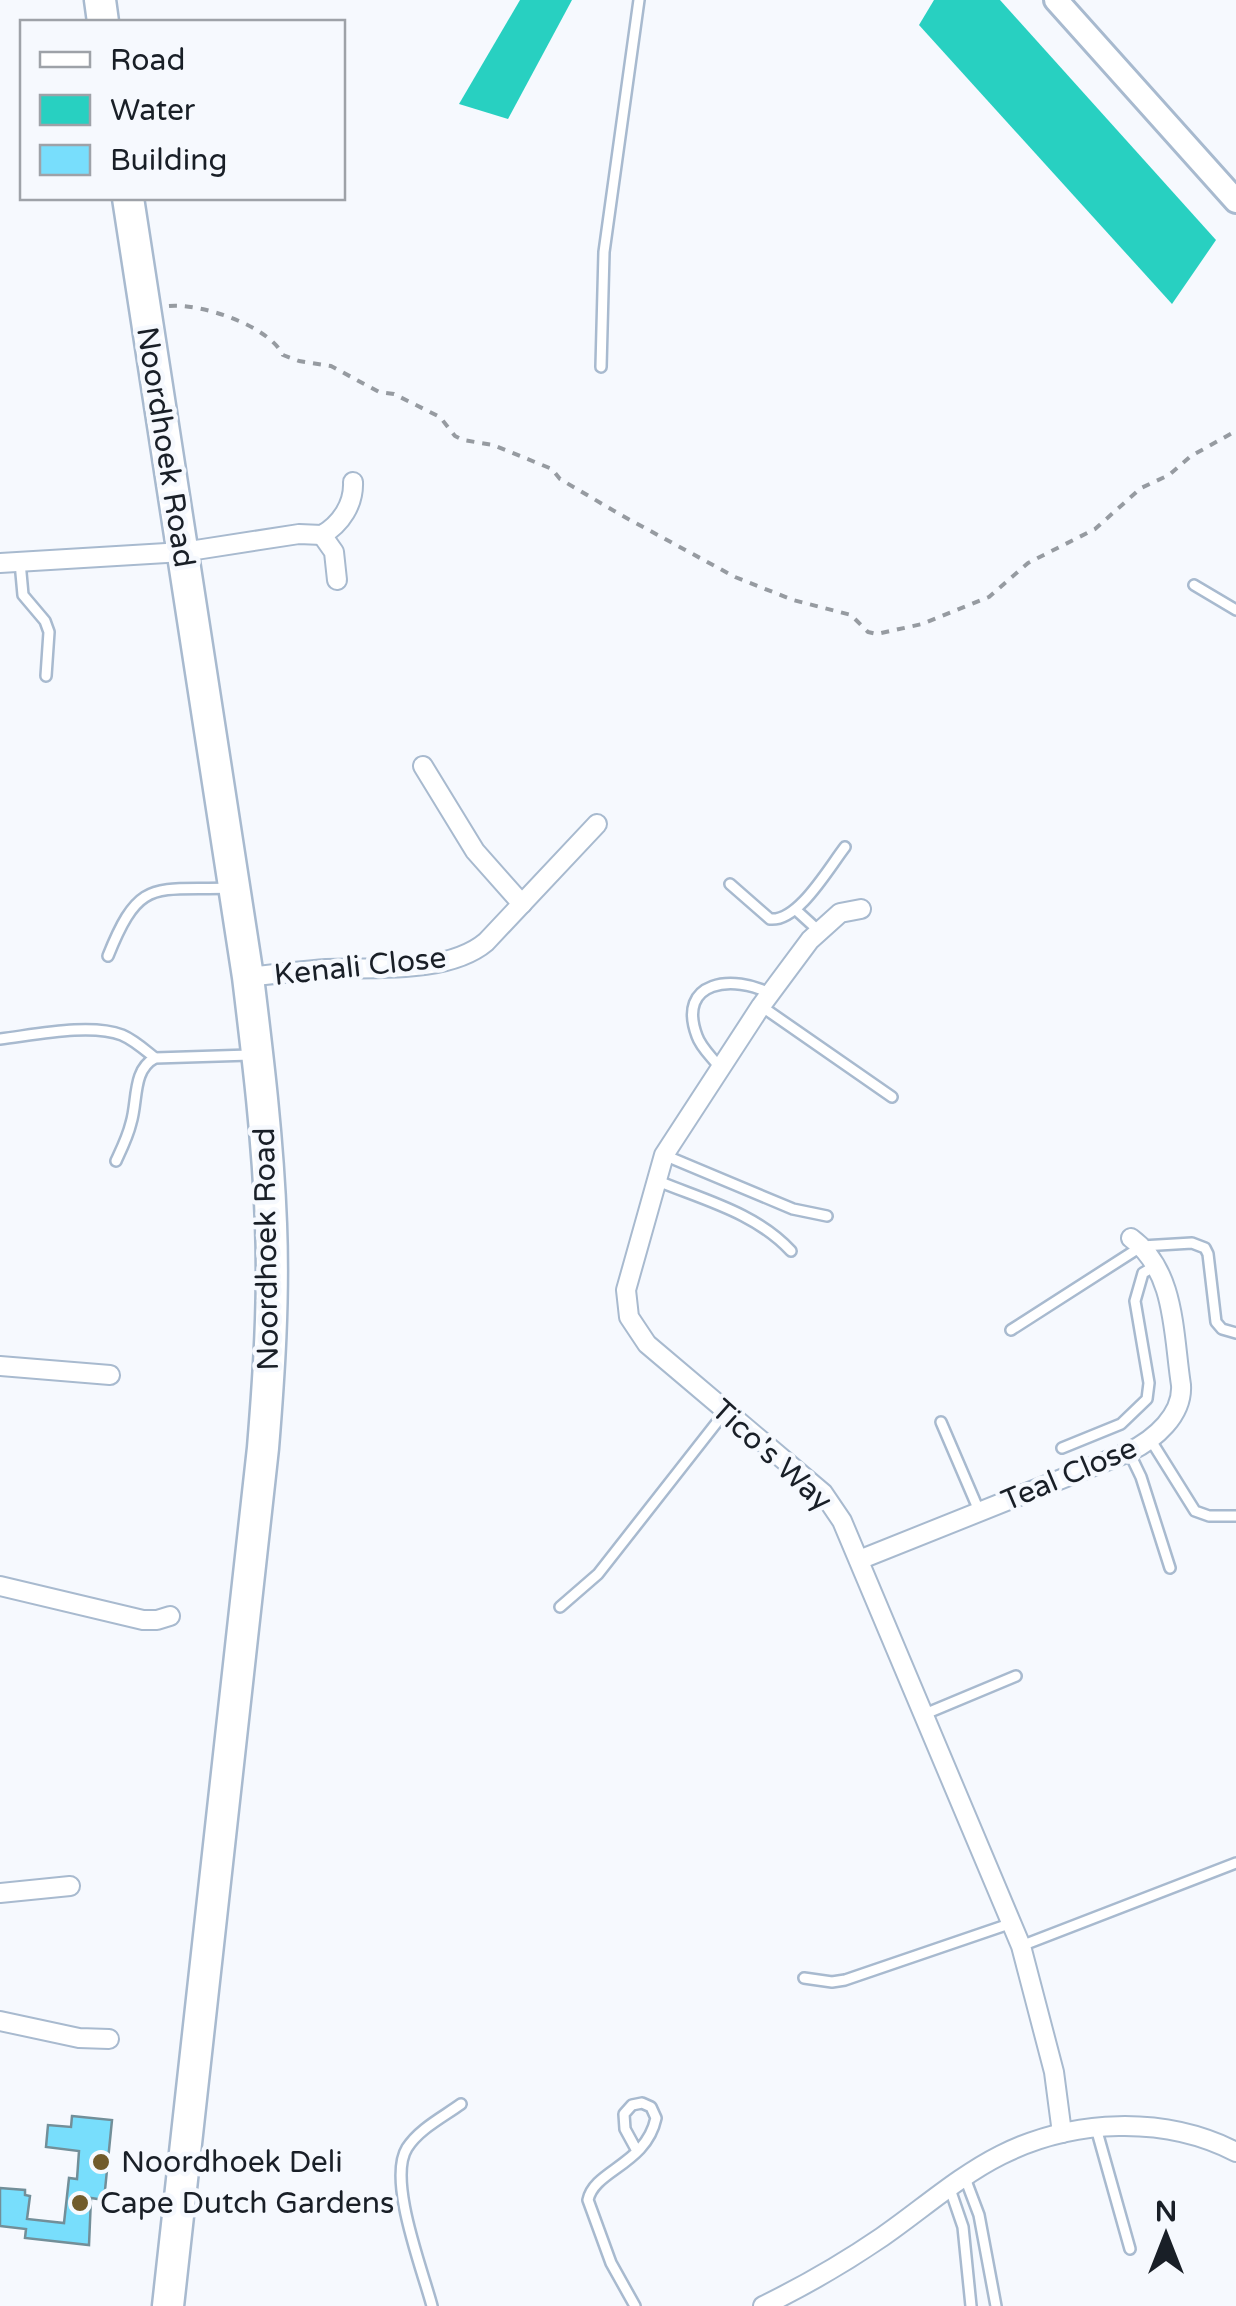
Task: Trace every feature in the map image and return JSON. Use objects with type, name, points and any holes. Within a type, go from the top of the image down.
[{"type":"main road","name":"Noordhoek Road","points":[[128,200],[248,978],[272,1226],[270,1362],[168,2306]]},
{"type":"street","points":[[1056,0],[1236,201]]},
{"type":"street","points":[[0,563],[183,552],[299,534],[322,535],[343,516],[352,495],[352,482]]},
{"type":"street","points":[[322,535],[334,552],[337,580]]},
{"type":"street","points":[[423,766],[476,851],[522,904]]},
{"type":"street","name":"Kenali Close","points":[[248,978],[309,970],[380,970],[455,958],[479,948],[597,824]]},
{"type":"street","name":"Tico's Way","points":[[861,909],[840,914],[819,931],[766,1000],[664,1156],[626,1290],[630,1317],[647,1344],[834,1507],[1021,1946],[1054,2072],[1062,2133]]},
{"type":"street","name":"Teal Close","points":[[859,1560],[1129,1452],[1176,1412],[1182,1398],[1166,1283],[1157,1264],[1136,1242]]},
{"type":"street","points":[[0,1366],[110,1375]]},
{"type":"street","points":[[0,1586],[143,1620],[170,1616]]},
{"type":"street","points":[[0,1893],[70,1886]]},
{"type":"street","points":[[0,2022],[79,2038],[109,2039]]},
{"type":"street","points":[[764,2306],[863,2249],[998,2156],[1062,2133],[1096,2128],[1158,2129],[1186,2134],[1236,2152]]},
{"type":"lane","points":[[601,367],[604,252],[639,0]]},
{"type":"lane","points":[[20,562],[23,596],[48,627],[46,676]]},
{"type":"lane","points":[[1194,585],[1236,610]]},
{"type":"lane","points":[[730,884],[770,920],[786,918],[845,848]]},
{"type":"lane","points":[[108,956],[132,906],[148,894],[162,890],[234,888]]},
{"type":"lane","points":[[796,910],[819,931]]},
{"type":"lane","points":[[720,1068],[696,1032],[696,1001],[711,986],[741,982],[892,1097]]},
{"type":"lane","points":[[0,1039],[79,1031],[112,1032],[155,1058]]},
{"type":"lane","points":[[116,1161],[132,1120],[140,1072],[146,1063],[155,1058],[258,1055]]},
{"type":"lane","points":[[664,1156],[793,1209],[828,1216]]},
{"type":"lane","points":[[655,1180],[749,1218],[791,1252]]},
{"type":"lane","points":[[1011,1330],[1136,1242],[1192,1242],[1205,1248],[1212,1273],[1216,1322],[1222,1329],[1236,1333]]},
{"type":"lane","points":[[1062,1448],[1121,1424],[1147,1399],[1149,1383],[1136,1300],[1143,1273],[1157,1264]]},
{"type":"lane","points":[[560,1607],[598,1574],[725,1412]]},
{"type":"lane","points":[[940,1422],[980,1512]]},
{"type":"lane","points":[[1150,1438],[1194,1512],[1236,1516]]},
{"type":"lane","points":[[1129,1452],[1170,1568]]},
{"type":"lane","points":[[924,1714],[1016,1676]]},
{"type":"lane","points":[[1021,1946],[1236,1863]]},
{"type":"lane","points":[[804,1978],[821,1982],[845,1980],[1012,1923]]},
{"type":"lane","points":[[635,2306],[611,2263],[588,2200],[595,2183],[620,2168],[648,2141],[656,2118],[651,2107],[642,2103],[632,2105],[624,2114],[625,2129],[636,2151]]},
{"type":"lane","points":[[432,2306],[406,2209],[402,2164],[409,2145],[420,2133],[461,2104]]},
{"type":"lane","points":[[1096,2128],[1130,2250]]},
{"type":"lane","points":[[957,2184],[971,2306]]},
{"type":"lane","points":[[957,2184],[979,2215],[996,2306]]},
{"type":"path","points":[[145,308],[179,305],[224,315],[280,348],[283,355],[331,366],[379,392],[394,394],[440,417],[455,436],[494,445],[552,469],[560,479],[621,515],[735,577],[794,600],[851,615],[868,632],[877,634],[922,624],[988,597],[1028,563],[1095,529],[1141,488],[1169,475],[1191,456],[1236,432]]},
{"type":"water","points":[[520,0],[572,0],[508,119],[459,104]]},
{"type":"water","points":[[934,0],[1000,0],[1216,240],[1172,304],[919,25]]},
{"type":"building","points":[[72,2116],[112,2120],[104,2200],[91,2198],[89,2245],[25,2238],[26,2229],[0,2226],[0,2188],[25,2190],[25,2195],[30,2196],[27,2219],[64,2223],[69,2178],[77,2179],[79,2151],[46,2147],[48,2125],[71,2127]]},
{"type":"place","name":"Noordhoek Deli","points":[[101,2162]]},
{"type":"place","name":"Cape Dutch Gardens","points":[[80,2203]]}]
